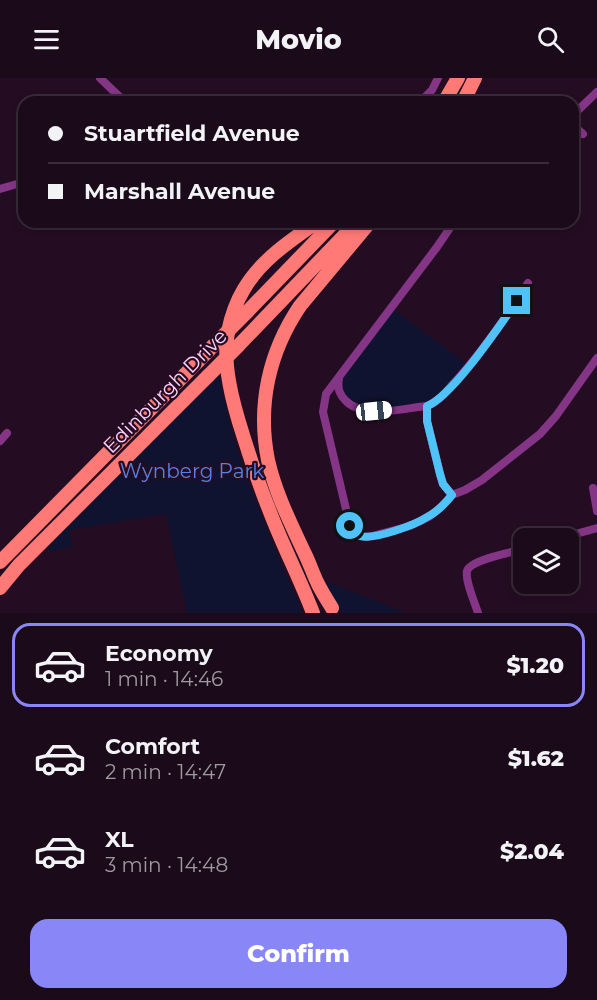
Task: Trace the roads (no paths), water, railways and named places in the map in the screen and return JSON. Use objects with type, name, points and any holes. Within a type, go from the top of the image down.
[{"type":"highway","points":[[448,96],[458,78]]},
{"type":"highway","points":[[466,96],[475,78]]},
{"type":"highway","points":[[309,228],[278,250],[250,278],[235,305],[228,333],[227,355],[232,396],[252,464],[270,513],[313,613]]},
{"type":"highway","name":"Edinburgh Drive","points":[[0,562],[328,228]]},
{"type":"highway","name":"Edinburgh Drive","points":[[0,588],[19,565],[238,346],[351,228]]},
{"type":"highway","points":[[332,608],[317,582],[293,529],[268,460],[264,427],[266,388],[276,351],[291,320],[365,228]]},
{"type":"highway","points":[[317,582],[321,603],[318,613]]},
{"type":"street","points":[[100,78],[119,96]]},
{"type":"street","points":[[426,96],[438,78]]},
{"type":"street","points":[[579,109],[597,92]]},
{"type":"street","points":[[579,130],[583,134]]},
{"type":"street","points":[[0,189],[18,184]]},
{"type":"street","points":[[450,228],[326,394],[323,412],[353,532],[368,537],[410,526],[429,517],[452,495],[482,480],[540,434],[556,416],[597,358]]},
{"type":"street","points":[[340,378],[338,385],[340,395],[351,405],[366,411],[433,404],[471,364],[528,284]]},
{"type":"street","points":[[323,412],[326,403],[340,395]]},
{"type":"street","points":[[427,406],[427,421],[440,474],[443,484],[452,495]]},
{"type":"street","points":[[0,441],[7,433]]},
{"type":"street","points":[[593,489],[597,511]]},
{"type":"street","points":[[579,533],[597,528]]},
{"type":"street","points":[[478,613],[468,578],[468,568],[477,562],[513,552]]},
{"type":"park label","name":"Wynberg Park","points":[[192,471]]}]
